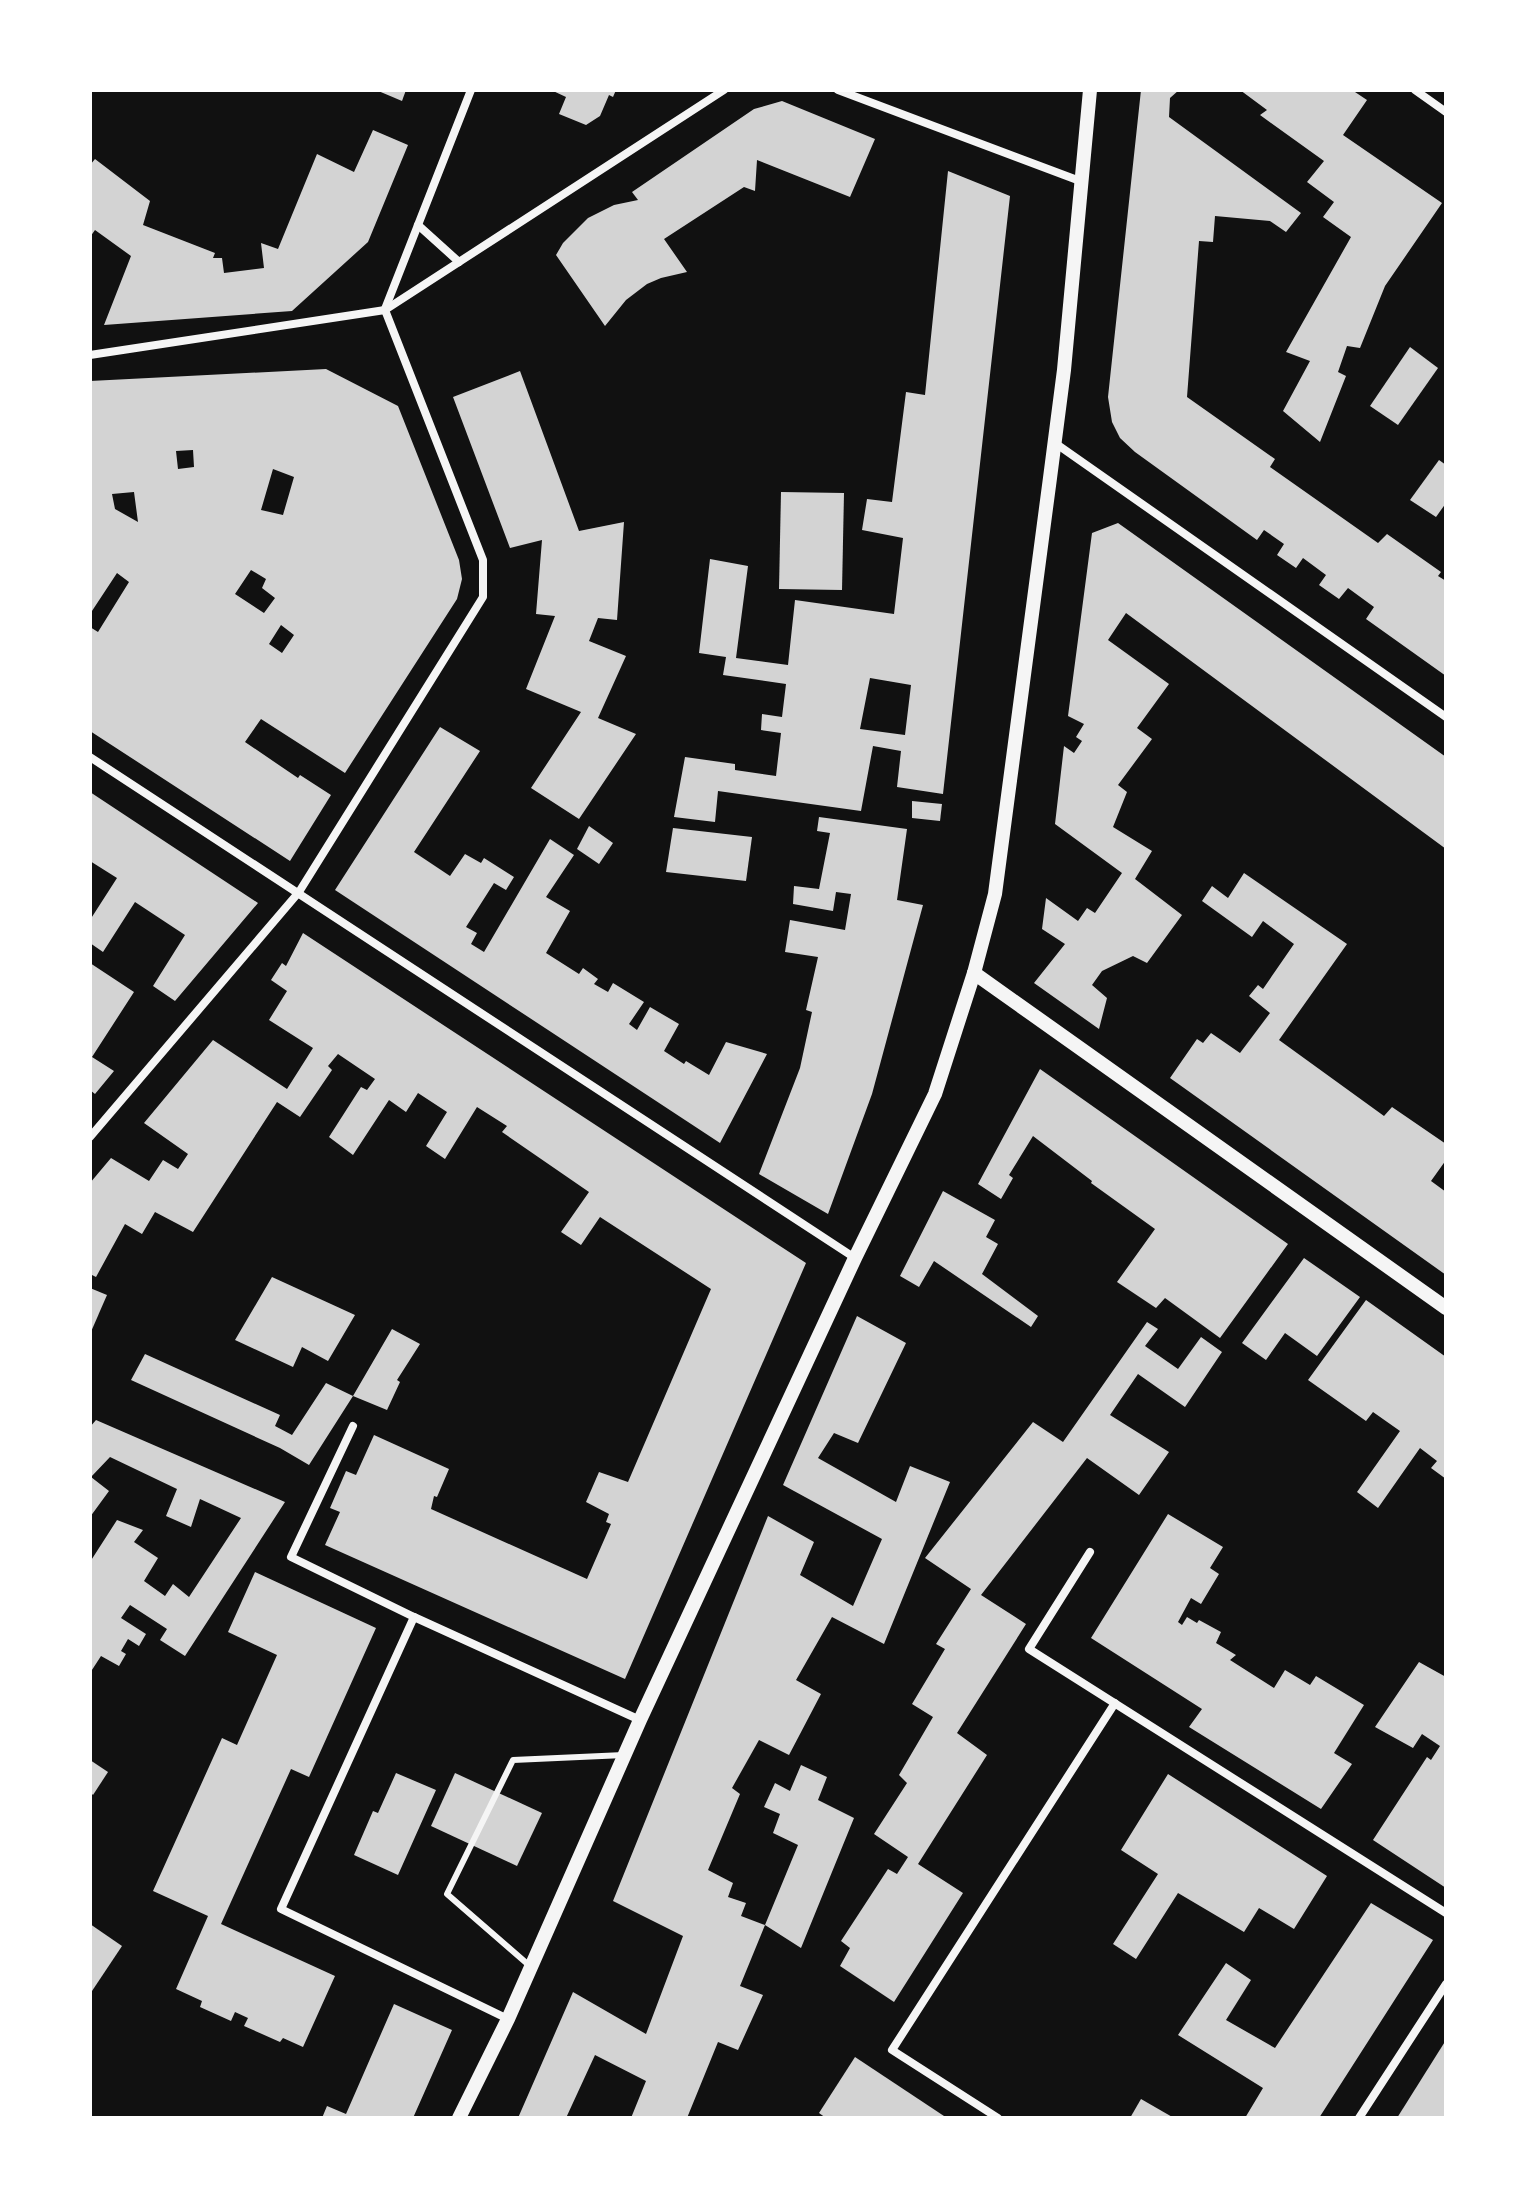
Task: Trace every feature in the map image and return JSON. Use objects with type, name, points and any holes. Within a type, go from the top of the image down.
[{"type":"street","points":[[90,1137],[299,892],[483,597],[483,560],[385,310],[471,90]]},
{"type":"street","points":[[92,352],[385,310],[724,90]]},
{"type":"street","points":[[838,90],[1080,181]]},
{"type":"street","points":[[459,2118],[508,2019],[640,1720],[855,1258],[935,1094],[974,973],[995,894],[1055,443],[1090,90]]},
{"type":"street","points":[[1415,90],[1446,112]]},
{"type":"street","points":[[418,225],[459,262]]},
{"type":"street","points":[[1055,443],[1446,717]]},
{"type":"street","points":[[90,757],[855,1258]]},
{"type":"street","points":[[974,973],[1446,1308]]},
{"type":"street","points":[[353,1426],[291,1557],[640,1720]]},
{"type":"street","points":[[1090,1552],[1029,1649],[1446,1913]]},
{"type":"street","points":[[414,1617],[281,1909],[508,2019]]},
{"type":"street","points":[[998,2118],[892,2050],[1115,1703]]},
{"type":"street","points":[[1359,2118],[1446,1984]]},
{"type":"lane","points":[[531,1967],[447,1894],[513,1760],[624,1755]]},
{"type":"building","points":[[376,90],[406,90],[402,101]]},
{"type":"building","points":[[551,90],[616,90],[613,97],[609,95],[600,116],[586,125],[559,114],[566,97]]},
{"type":"building","points":[[1141,90],[1179,90],[1170,98],[1169,117],[1301,213],[1286,232],[1270,221],[1215,216],[1213,242],[1199,241],[1187,397],[1275,459],[1270,467],[1378,543],[1387,534],[1441,572],[1438,576],[1446,581],[1446,676],[1366,619],[1374,607],[1348,588],[1339,599],[1319,585],[1326,575],[1303,558],[1296,568],[1277,555],[1284,544],[1264,530],[1257,540],[1120,438],[1112,422],[1108,397]]},
{"type":"building","points":[[1240,90],[1352,90],[1367,100],[1343,135],[1442,203],[1385,286],[1360,348],[1347,346],[1338,372],[1346,376],[1320,442],[1283,411],[1310,361],[1286,352],[1351,237],[1323,217],[1334,202],[1307,182],[1324,161],[1260,115],[1267,110]]},
{"type":"building","points":[[782,101],[875,139],[850,197],[757,160],[755,191],[744,187],[664,239],[687,272],[647,284],[626,300],[605,326],[556,255],[563,243],[588,218],[614,205],[638,200],[632,192],[754,109]]},
{"type":"building","points":[[373,130],[408,145],[368,242],[292,311],[104,325],[131,256],[95,230],[90,237],[90,165],[95,159],[150,201],[143,225],[215,253],[213,258],[222,258],[224,273],[264,268],[261,243],[278,249],[317,154],[354,172]]},
{"type":"building","points":[[948,171],[1010,196],[943,794],[897,787],[901,751],[873,746],[861,811],[718,791],[715,822],[674,817],[685,757],[735,764],[735,770],[776,776],[781,733],[761,730],[762,714],[782,717],[786,684],[723,675],[726,657],[699,653],[710,559],[748,566],[736,658],[788,665],[795,600],[894,614],[903,538],[862,530],[867,499],[892,502],[906,392],[925,395]],"holes":[[[870,678],[911,685],[905,735],[860,729]]]},
{"type":"building","points":[[1410,347],[1438,368],[1398,425],[1370,406]]},
{"type":"building","points":[[326,369],[398,406],[459,560],[462,579],[457,599],[345,773],[261,719],[245,742],[298,778],[300,775],[331,795],[290,861],[90,731],[90,627],[98,632],[129,582],[117,573],[90,614],[90,381]],"holes":[[[193,450],[194,467],[178,469],[176,451]],[[273,469],[294,477],[283,515],[261,510]],[[134,492],[138,522],[115,509],[112,494]],[[251,570],[266,579],[262,588],[275,598],[264,613],[235,594]],[[281,625],[294,635],[282,653],[269,644]]]},
{"type":"building","points":[[520,371],[579,531],[624,522],[617,620],[598,618],[589,641],[626,656],[598,718],[636,734],[579,819],[531,788],[581,712],[526,689],[555,616],[536,614],[542,540],[510,548],[453,397]]},
{"type":"building","points":[[1439,460],[1446,465],[1446,503],[1436,517],[1410,500]]},
{"type":"building","points":[[781,492],[844,493],[842,590],[779,589]]},
{"type":"building","points":[[1118,523],[1446,757],[1446,849],[1126,613],[1108,640],[1169,684],[1137,728],[1152,739],[1118,785],[1127,792],[1113,827],[1152,851],[1135,879],[1182,915],[1147,963],[1133,956],[1102,971],[1092,985],[1107,998],[1099,1029],[1034,983],[1065,944],[1042,929],[1046,898],[1078,921],[1087,908],[1095,913],[1122,873],[1055,824],[1064,746],[1074,753],[1082,741],[1076,737],[1084,724],[1068,716],[1092,533]]},
{"type":"building","points":[[440,727],[480,751],[414,852],[450,876],[465,854],[481,863],[484,858],[514,877],[506,890],[494,883],[466,927],[477,933],[471,944],[484,952],[550,839],[574,855],[546,897],[570,911],[546,953],[579,974],[583,968],[598,979],[594,984],[608,992],[613,983],[644,1002],[629,1024],[637,1030],[650,1007],[679,1024],[664,1051],[684,1064],[686,1061],[709,1075],[726,1042],[767,1054],[720,1143],[335,890]]},
{"type":"building","points":[[90,792],[258,903],[175,1001],[153,986],[185,935],[135,902],[103,952],[90,943],[90,920],[117,878],[90,861]]},
{"type":"building","points":[[912,801],[942,804],[940,821],[912,818]]},
{"type":"building","points":[[819,817],[907,829],[897,900],[923,905],[872,1094],[828,1214],[759,1174],[800,1068],[812,1012],[806,1010],[818,957],[785,952],[790,920],[845,930],[851,894],[836,892],[833,911],[793,904],[794,886],[819,889],[830,833],[817,831]]},
{"type":"building","points":[[589,826],[613,843],[599,864],[577,849]]},
{"type":"building","points":[[673,828],[752,837],[746,881],[666,872]]},
{"type":"building","points":[[1244,873],[1347,944],[1279,1040],[1384,1116],[1392,1107],[1446,1144],[1446,1160],[1431,1181],[1446,1192],[1446,1275],[1170,1078],[1197,1039],[1203,1043],[1211,1033],[1240,1053],[1270,1013],[1249,996],[1258,985],[1263,989],[1294,944],[1263,921],[1252,937],[1202,901],[1212,886],[1228,898]]},
{"type":"building","points":[[303,933],[806,1263],[625,1679],[325,1545],[340,1512],[330,1508],[346,1471],[356,1475],[374,1435],[449,1469],[437,1497],[434,1496],[431,1509],[587,1579],[611,1524],[606,1522],[609,1514],[586,1502],[599,1472],[628,1482],[711,1289],[600,1217],[581,1245],[561,1232],[589,1192],[502,1132],[507,1126],[477,1107],[445,1159],[426,1146],[447,1112],[418,1093],[406,1112],[389,1100],[353,1155],[329,1137],[361,1087],[367,1090],[375,1079],[338,1054],[328,1066],[332,1070],[300,1117],[277,1102],[193,1232],[155,1212],[142,1234],[125,1224],[96,1277],[90,1274],[90,1183],[111,1158],[149,1181],[163,1160],[178,1169],[188,1154],[144,1123],[213,1040],[287,1089],[313,1048],[269,1020],[287,991],[271,980],[282,963],[286,966]]},
{"type":"building","points":[[90,963],[134,992],[92,1057],[114,1071],[95,1094],[90,1090]]},
{"type":"building","points":[[1040,1069],[1288,1244],[1220,1338],[1165,1298],[1156,1308],[1117,1282],[1155,1229],[1033,1136],[1009,1175],[1013,1178],[1001,1199],[978,1184]]},
{"type":"building","points":[[943,1191],[995,1220],[986,1237],[998,1244],[982,1274],[1038,1316],[1031,1327],[934,1261],[919,1287],[900,1276]]},
{"type":"building","points":[[1304,1258],[1360,1297],[1317,1356],[1285,1333],[1266,1360],[1242,1343]]},
{"type":"building","points":[[272,1277],[355,1315],[328,1361],[302,1347],[293,1367],[235,1340]]},
{"type":"building","points":[[90,1288],[107,1295],[90,1334]]},
{"type":"building","points":[[1366,1300],[1446,1357],[1446,1479],[1431,1468],[1437,1461],[1420,1448],[1378,1508],[1357,1492],[1400,1431],[1373,1412],[1366,1421],[1308,1380]]},
{"type":"building","points":[[857,1316],[906,1343],[858,1443],[834,1433],[818,1458],[896,1502],[910,1466],[950,1482],[884,1644],[832,1617],[796,1680],[821,1694],[789,1755],[759,1740],[732,1788],[740,1794],[708,1870],[733,1883],[728,1897],[746,1903],[741,1916],[765,1925],[740,1986],[763,1995],[738,2050],[718,2042],[687,2118],[631,2118],[646,2081],[595,2055],[566,2118],[518,2118],[573,1992],[646,2034],[683,1936],[613,1901],[768,1516],[814,1542],[800,1575],[853,1606],[882,1539],[783,1485]]},
{"type":"building","points":[[1147,1322],[1158,1329],[1145,1346],[1178,1369],[1201,1337],[1222,1352],[1185,1407],[1138,1374],[1110,1415],[1169,1452],[1139,1495],[1087,1458],[981,1595],[1026,1624],[957,1733],[987,1755],[918,1864],[963,1893],[894,2002],[840,1966],[850,1948],[841,1941],[888,1869],[897,1874],[908,1857],[874,1834],[907,1783],[899,1775],[933,1717],[912,1704],[945,1649],[936,1644],[971,1589],[925,1558],[1033,1422],[1063,1442]]},
{"type":"building","points":[[392,1329],[420,1344],[397,1380],[400,1382],[387,1410],[353,1396]]},
{"type":"building","points":[[145,1354],[280,1415],[275,1426],[292,1435],[326,1383],[353,1396],[309,1465],[280,1448],[131,1380]]},
{"type":"building","points":[[96,1420],[285,1502],[185,1656],[160,1640],[167,1629],[130,1605],[121,1618],[146,1634],[139,1646],[128,1639],[121,1651],[126,1654],[119,1666],[101,1656],[90,1673],[90,1562],[117,1520],[143,1530],[134,1542],[158,1558],[144,1581],[165,1596],[173,1584],[189,1597],[241,1518],[200,1499],[191,1527],[166,1516],[177,1489],[110,1457],[91,1477],[109,1491],[90,1517],[90,1427]]},
{"type":"building","points":[[1168,1514],[1223,1547],[1210,1568],[1219,1574],[1201,1604],[1191,1598],[1178,1622],[1182,1625],[1187,1617],[1221,1632],[1216,1643],[1236,1655],[1230,1660],[1274,1688],[1285,1670],[1310,1685],[1316,1676],[1364,1705],[1334,1753],[1352,1764],[1321,1809],[1189,1727],[1202,1709],[1091,1638]]},
{"type":"building","points":[[255,1572],[376,1628],[309,1777],[291,1769],[221,1924],[335,1976],[303,2047],[283,2038],[280,2042],[244,2026],[248,2018],[235,2012],[231,2021],[200,2007],[202,2001],[176,1989],[208,1916],[153,1891],[222,1738],[237,1745],[277,1655],[228,1632]]},
{"type":"building","points":[[1419,1662],[1446,1677],[1446,1888],[1373,1840],[1427,1757],[1431,1760],[1440,1746],[1422,1734],[1413,1748],[1375,1727]]},
{"type":"building","points":[[90,1760],[108,1772],[93,1795],[90,1792]]},
{"type":"building","points":[[801,1765],[827,1777],[818,1800],[854,1818],[801,1948],[765,1925],[798,1845],[773,1833],[780,1814],[764,1807],[775,1783],[790,1791]]},
{"type":"building","points":[[396,1773],[436,1790],[398,1875],[354,1855],[373,1811],[378,1813]]},
{"type":"building","points":[[455,1773],[542,1813],[517,1866],[431,1826]]},
{"type":"building","points":[[1168,1774],[1327,1876],[1294,1929],[1259,1908],[1244,1932],[1178,1893],[1136,1959],[1113,1944],[1158,1874],[1121,1850]]},
{"type":"building","points":[[1371,1903],[1433,1940],[1319,2118],[1245,2118],[1263,2088],[1178,2035],[1226,1963],[1251,1980],[1226,2020],[1275,2048]]},
{"type":"building","points":[[90,1924],[122,1946],[90,1994]]},
{"type":"building","points":[[394,2004],[452,2030],[413,2118],[322,2118],[327,2106],[346,2114]]},
{"type":"building","points":[[1446,2040],[1446,2118],[1397,2118]]},
{"type":"building","points":[[855,2057],[947,2118],[826,2118],[819,2113]]},
{"type":"building","points":[[1141,2099],[1174,2118],[1130,2118]]}]
